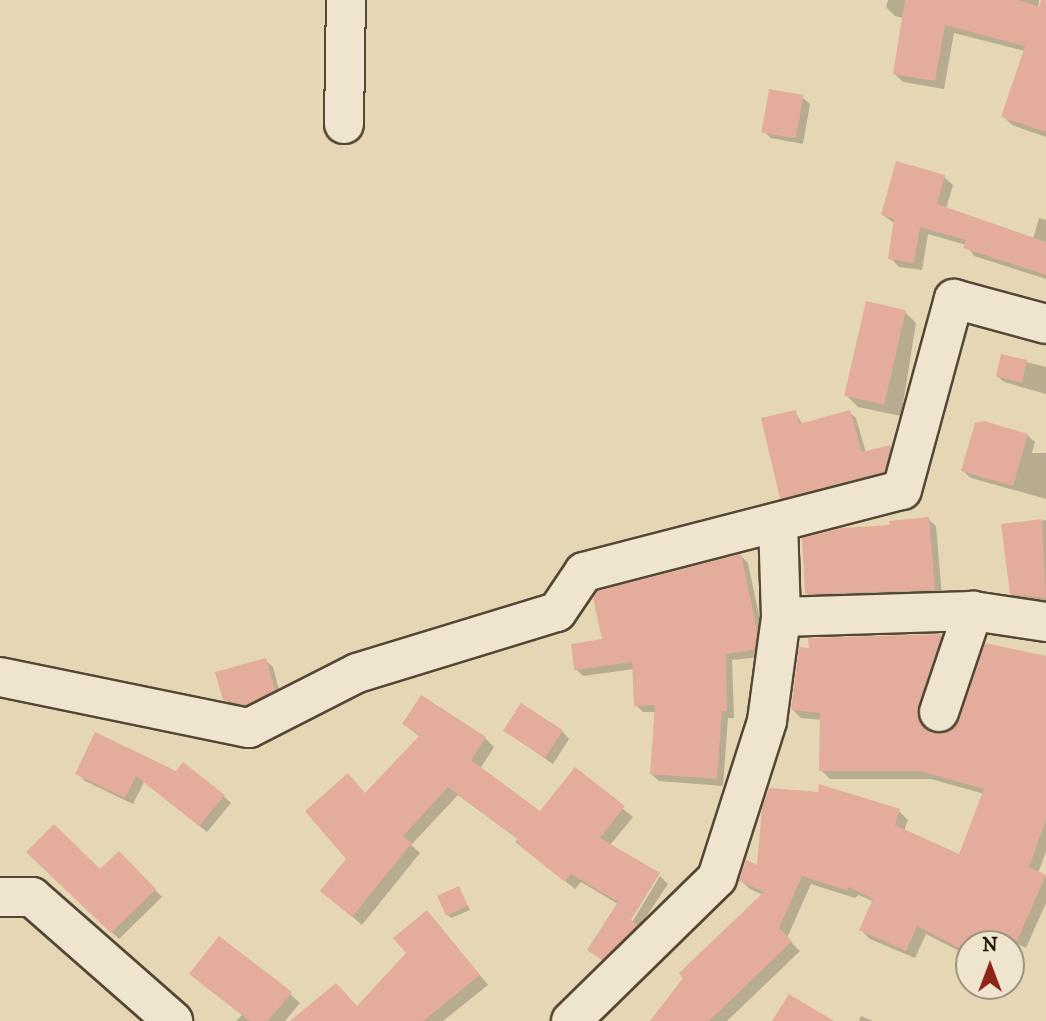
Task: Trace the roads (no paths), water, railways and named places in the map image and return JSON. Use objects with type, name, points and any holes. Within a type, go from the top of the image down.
[{"type":"street","points":[[344,124],[346,0]]},
{"type":"street","points":[[0,677],[249,728],[357,673],[557,612],[584,572],[902,490],[954,299],[1046,324]]},
{"type":"street","points":[[571,1021],[718,878],[767,721],[781,617],[778,524]]},
{"type":"street","points":[[781,617],[973,611],[1046,622]]},
{"type":"street","points":[[939,712],[973,611]]},
{"type":"street","points":[[0,897],[32,897],[173,1021]]}]
